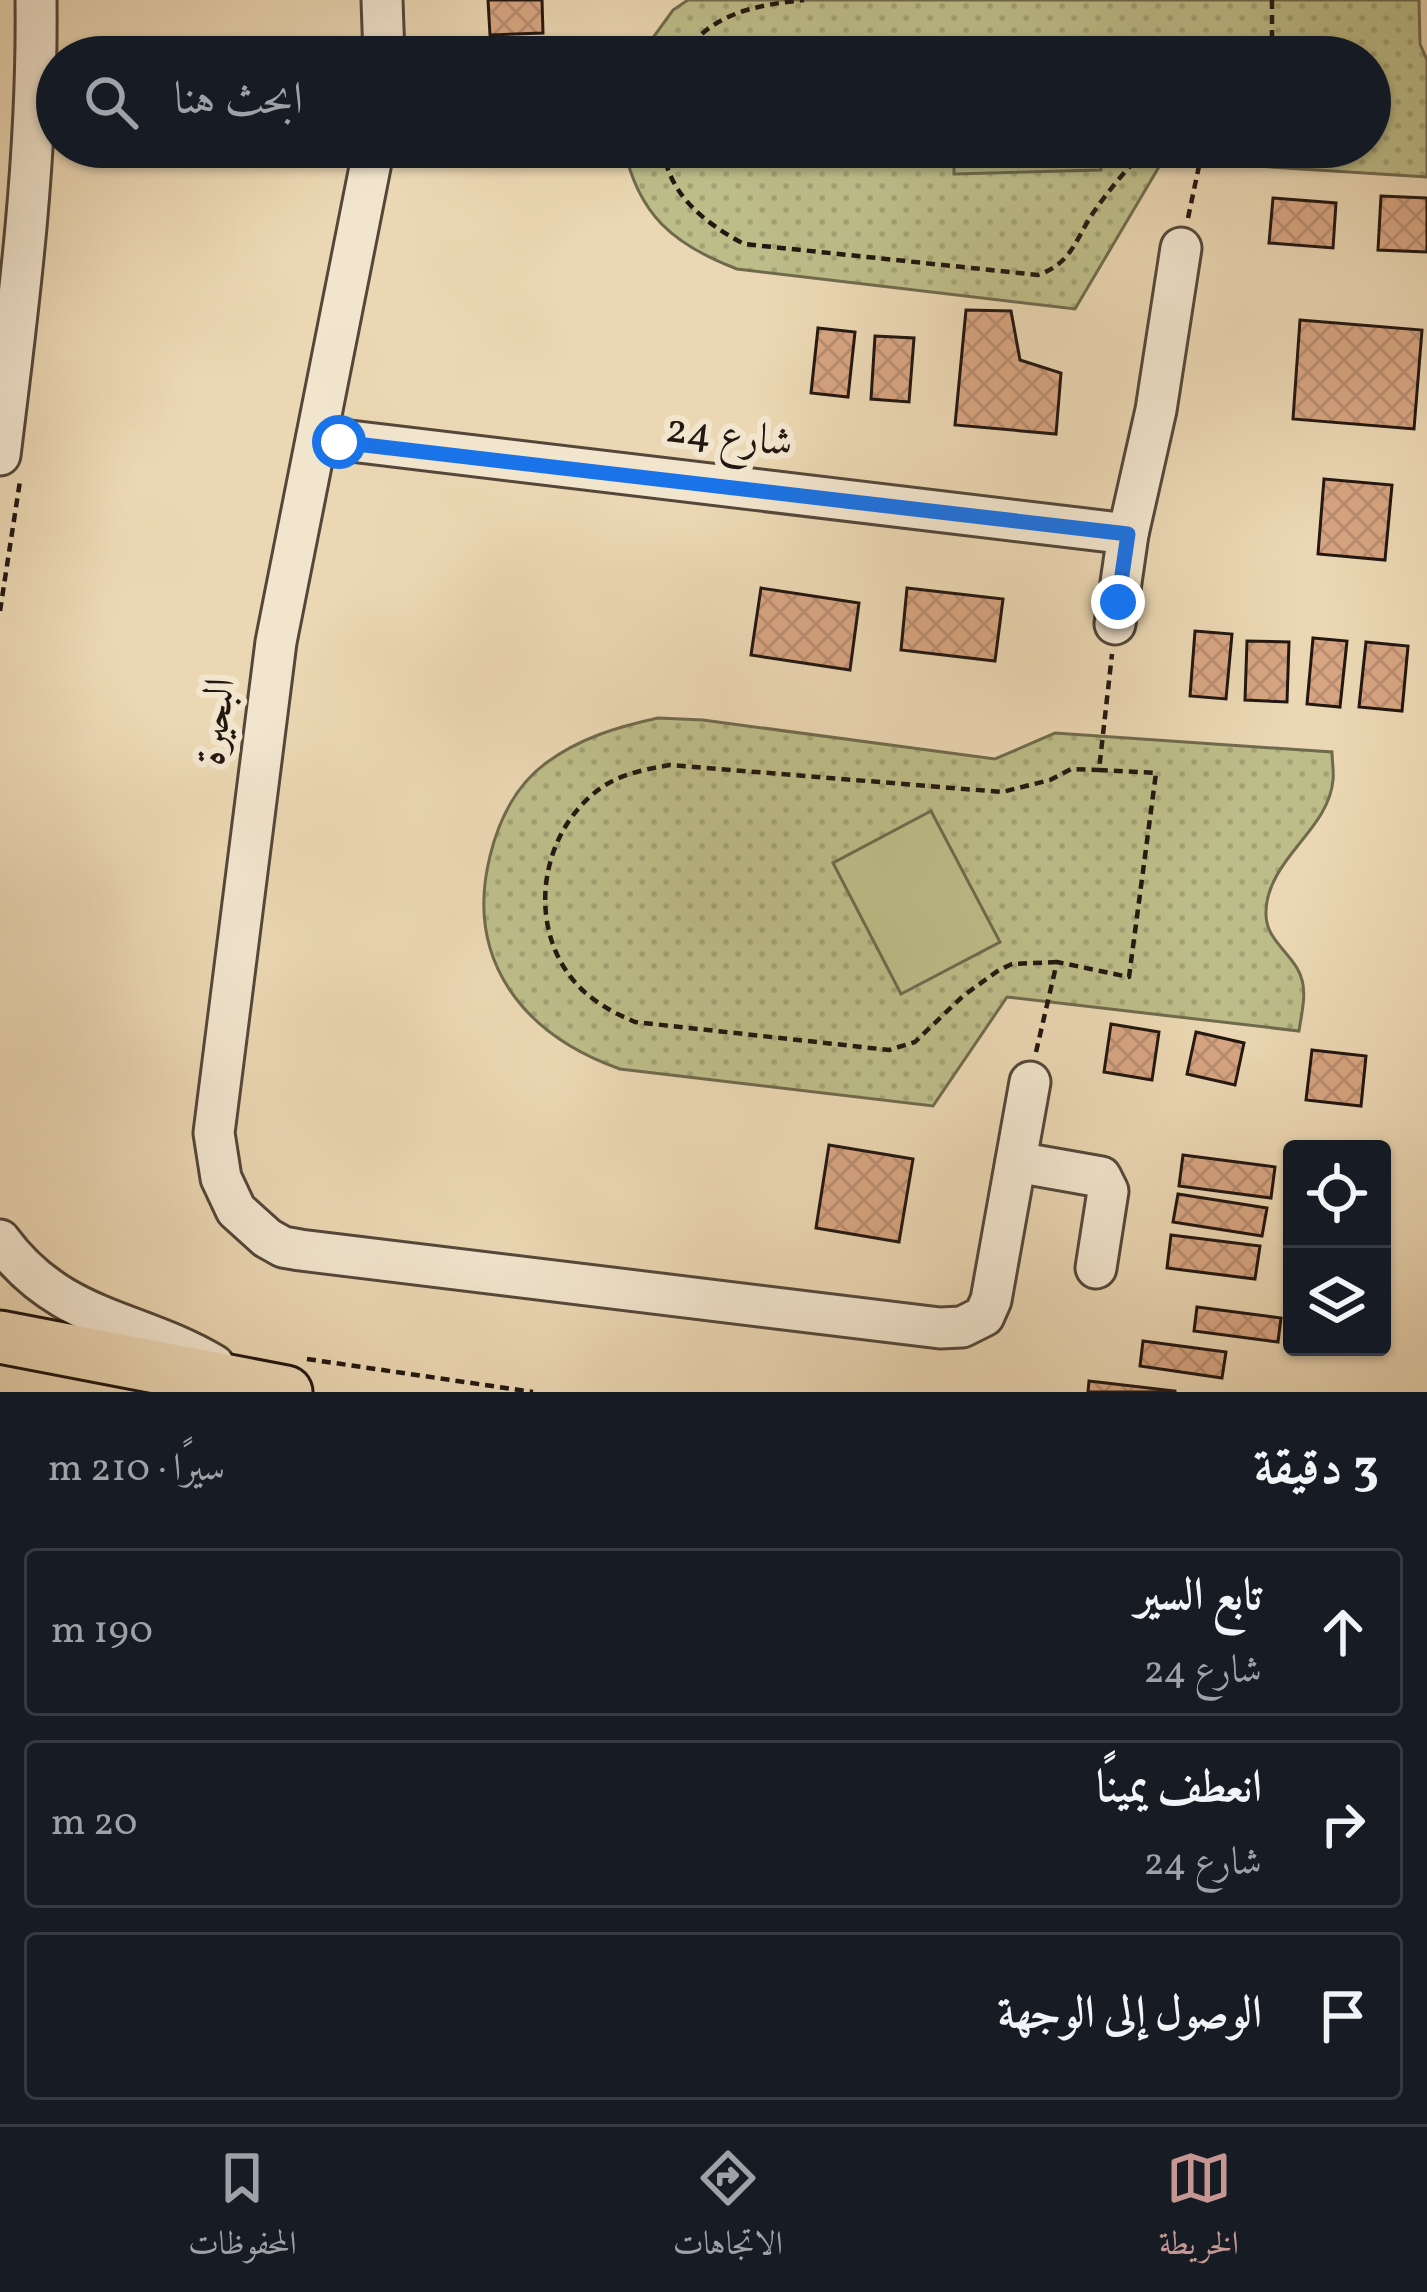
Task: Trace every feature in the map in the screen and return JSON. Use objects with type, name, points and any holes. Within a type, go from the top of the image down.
[{"type":"main road","points":[[0,1337],[276,1378]]},
{"type":"street","points":[[0,455],[26,249],[36,0]]},
{"type":"street","points":[[382,0],[383,36]]},
{"type":"street","points":[[404,0],[405,36]]},
{"type":"street","name":"البحيرة","points":[[328,439],[371,168]]},
{"type":"street","name":"البحيرة","points":[[392,168],[276,642],[254,834],[217,1081],[214,1133],[221,1178],[236,1210],[283,1247],[962,1327],[984,1316],[992,1300],[1030,1082]]},
{"type":"street","points":[[1115,624],[1181,248]]},
{"type":"street","name":"شارع 24","points":[[328,439],[1128,534]]},
{"type":"street","points":[[1016,1162],[1101,1177],[1108,1191],[1096,1268]]},
{"type":"street","points":[[0,1240],[26,1270],[66,1300],[108,1322],[205,1359],[276,1378]]},
{"type":"path","points":[[700,36],[720,20],[757,5],[804,0]]},
{"type":"path","points":[[1272,0],[1272,36]]},
{"type":"path","points":[[668,168],[681,196],[709,225],[744,244],[1038,275],[1066,259],[1079,244],[1091,216],[1132,168]]},
{"type":"path","points":[[1181,248],[1198,168]]},
{"type":"path","points":[[1099,770],[1115,624]]},
{"type":"path","points":[[670,765],[1002,792],[1050,780],[1071,769],[1099,770],[1156,773],[1130,977],[1057,962],[1012,964],[963,996],[915,1042],[889,1051],[635,1022],[598,1004],[569,975],[551,939],[543,899],[549,859],[566,822],[594,792],[629,772],[670,765]]},
{"type":"path","points":[[1030,1082],[1057,962]]},
{"type":"path","points":[[276,1378],[533,1392]]},
{"type":"green space","points":[[688,0],[1419,0],[1420,44],[1427,60],[1427,177],[1287,168],[1391,168],[1391,36],[654,36],[673,10]]},
{"type":"green space","points":[[954,168],[1101,168],[1101,170],[954,174]]},
{"type":"green space","points":[[1158,168],[1075,309],[737,269],[695,249],[662,225],[630,171]]},
{"type":"green space","points":[[658,718],[995,759],[1055,733],[1332,752],[1329,798],[1276,876],[1266,912],[1272,935],[1303,983],[1299,1031],[1007,997],[933,1106],[620,1069],[586,1054],[530,1014],[494,961],[484,894],[490,856],[510,804],[546,763],[599,734]]},
{"type":"green space","points":[[931,811],[1000,942],[901,994],[833,863]]},
{"type":"building","points":[[488,0],[542,0],[543,33],[490,35]]},
{"type":"building","points":[[1381,196],[1427,198],[1427,252],[1378,250]]},
{"type":"building","points":[[1273,198],[1336,203],[1333,248],[1269,243]]},
{"type":"building","points":[[966,310],[1011,311],[1020,360],[1061,373],[1056,434],[955,425]]},
{"type":"building","points":[[1300,320],[1422,330],[1414,429],[1293,419]]},
{"type":"building","points":[[818,328],[855,332],[848,397],[811,393]]},
{"type":"building","points":[[875,336],[914,338],[909,402],[871,399]]},
{"type":"building","points":[[1324,479],[1392,485],[1385,560],[1318,554]]},
{"type":"building","points":[[761,588],[859,603],[850,670],[751,655]]},
{"type":"building","points":[[907,588],[1003,599],[995,661],[901,650]]},
{"type":"building","points":[[1195,631],[1232,634],[1226,699],[1190,696]]},
{"type":"building","points":[[1313,638],[1347,641],[1340,707],[1307,704]]},
{"type":"building","points":[[1247,641],[1289,642],[1287,702],[1245,700]]},
{"type":"building","points":[[1366,642],[1408,646],[1402,711],[1359,707]]},
{"type":"building","points":[[1111,1024],[1159,1032],[1152,1080],[1104,1072]]},
{"type":"building","points":[[1196,1032],[1244,1043],[1235,1085],[1187,1074]]},
{"type":"building","points":[[1312,1050],[1366,1056],[1361,1106],[1306,1100]]},
{"type":"building","points":[[829,1145],[913,1159],[899,1242],[816,1228]]},
{"type":"building","points":[[1183,1155],[1275,1167],[1271,1198],[1179,1186]]},
{"type":"building","points":[[1178,1194],[1267,1208],[1262,1236],[1173,1222]]},
{"type":"building","points":[[1171,1235],[1260,1246],[1255,1279],[1167,1268]]},
{"type":"building","points":[[1197,1307],[1281,1318],[1278,1342],[1194,1331]]},
{"type":"building","points":[[1143,1341],[1226,1352],[1222,1378],[1140,1366]]},
{"type":"building","points":[[1089,1381],[1175,1391],[1175,1392],[1088,1392]]},
{"type":"route","points":[[339,442],[1128,534],[1118,602]]}]
